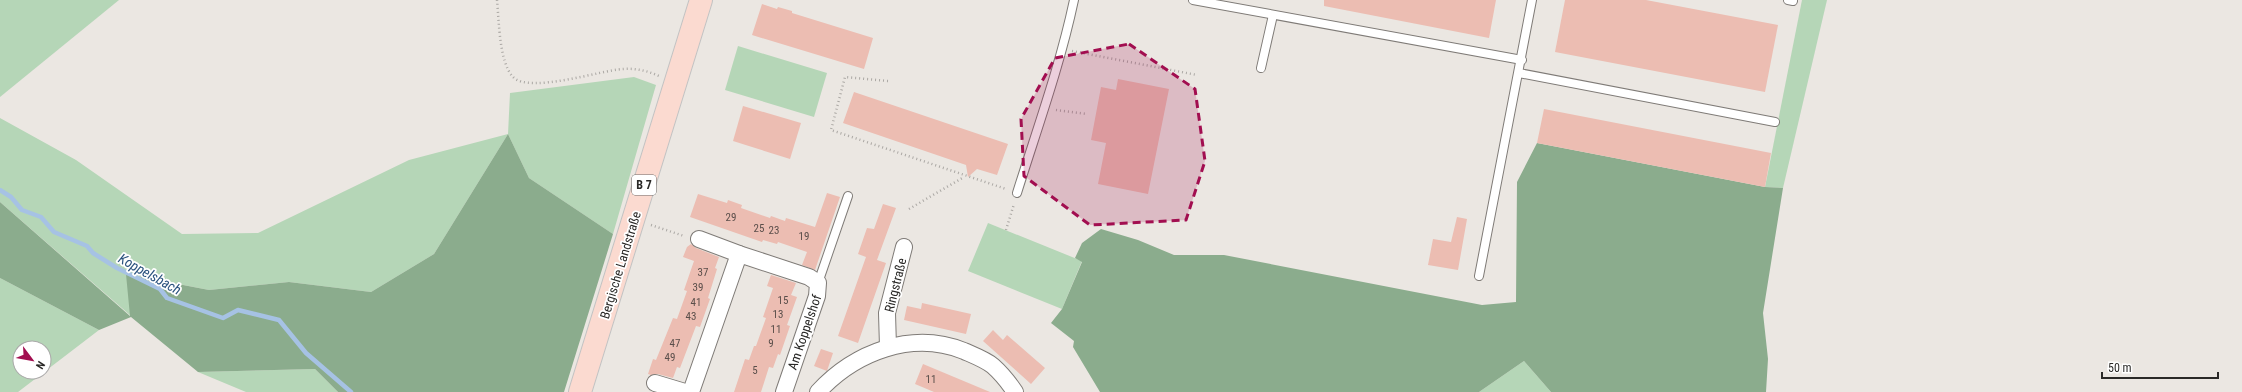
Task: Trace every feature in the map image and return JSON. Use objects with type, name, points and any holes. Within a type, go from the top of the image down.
[{"type":"main road","name":"Bergische Landstraße","points":[[580,392],[700,0]]},
{"type":"street","name":"Am Koppelshof","points":[[699,239],[809,277],[818,283],[817,296],[784,392]]},
{"type":"street","name":"Ringstraße","points":[[888,347],[887,313],[904,247]]},
{"type":"street","points":[[691,392],[739,254]]},
{"type":"street","points":[[818,392],[843,369],[888,347],[918,342],[948,345],[972,354],[993,366],[1015,392]]},
{"type":"street","points":[[655,383],[685,392]]},
{"type":"lane","points":[[1017,193],[1043,108],[1064,50],[1074,0]]},
{"type":"lane","points":[[1193,0],[1522,60]]},
{"type":"lane","points":[[1479,276],[1522,60],[1532,0]]},
{"type":"lane","points":[[1261,68],[1273,15]]},
{"type":"lane","points":[[1519,73],[1775,122]]},
{"type":"lane","points":[[818,283],[848,196]]},
{"type":"path","points":[[497,0],[501,43],[507,66],[514,78],[527,83],[581,78],[623,69],[646,71],[676,82]]},
{"type":"path","points":[[1064,50],[1198,76]]},
{"type":"path","points":[[888,81],[845,77],[831,130],[965,177],[996,186]]},
{"type":"path","points":[[1043,108],[1087,114]]},
{"type":"path","points":[[909,209],[965,177]]},
{"type":"path","points":[[1006,230],[1017,193]]},
{"type":"path","points":[[652,225],[698,240],[699,239]]},
{"type":"highlighted area","points":[[1129,44],[1195,89],[1205,161],[1186,220],[1090,225],[1024,176],[1021,119],[1055,58]]},
{"type":"green space","points":[[0,0],[119,0],[0,97]]},
{"type":"green space","points":[[1802,0],[1827,0],[1783,188],[1765,187]]},
{"type":"green space","points":[[738,46],[827,73],[814,117],[725,90]]},
{"type":"green space","points":[[634,77],[656,85],[613,234],[529,178],[508,134],[510,93]]},
{"type":"green space","points":[[0,118],[76,160],[182,234],[258,233],[409,160],[508,134],[434,254],[371,292],[289,282],[209,290],[127,274],[131,316],[0,202]]},
{"type":"green space","points":[[508,134],[529,178],[613,234],[564,392],[338,392],[315,369],[198,372],[131,317],[99,330],[0,278],[0,202],[130,316],[126,274],[209,290],[289,282],[371,292],[434,254]]},
{"type":"green space","points":[[1537,143],[1765,187],[1783,188],[1763,313],[1768,359],[1766,392],[1551,392],[1524,361],[1479,392],[1100,392],[1073,347],[1074,341],[1051,323],[1062,309],[1082,262],[1075,258],[1082,243],[1101,229],[1138,240],[1174,255],[1224,255],[1482,305],[1516,302],[1517,182]]},
{"type":"green space","points":[[988,223],[1082,261],[1062,309],[968,271]]},
{"type":"green space","points":[[0,278],[99,330],[52,366],[52,340],[12,340],[12,380],[34,380],[18,392],[0,392]]},
{"type":"green space","points":[[1524,361],[1551,392],[1479,392]]},
{"type":"green space","points":[[315,369],[338,392],[246,392],[198,372]]},
{"type":"building","points":[[1324,0],[1496,0],[1489,38],[1324,6]]},
{"type":"building","points":[[1565,0],[1646,0],[1778,25],[1765,92],[1555,52]]},
{"type":"building","points":[[762,4],[777,9],[778,7],[792,11],[792,13],[873,38],[864,69],[752,35]]},
{"type":"building","points":[[1118,79],[1169,89],[1148,194],[1098,184],[1106,143],[1091,140],[1101,87],[1116,90]]},
{"type":"building","points":[[854,92],[1008,144],[997,175],[977,169],[968,177],[966,165],[843,123]]},
{"type":"building","points":[[743,106],[801,123],[790,159],[733,141]]},
{"type":"building","points":[[1544,109],[1771,153],[1765,187],[1537,143]]},
{"type":"building","points":[[827,193],[840,197],[815,270],[802,265],[807,252],[778,242],[777,244],[763,240],[762,242],[690,217],[698,194],[727,203],[728,200],[742,205],[741,208],[770,218],[771,216],[785,221],[786,218],[815,227]]},
{"type":"building","points":[[883,204],[896,208],[877,260],[886,263],[858,343],[838,336],[866,257],[858,254],[867,228],[874,229]]},
{"type":"building","points":[[1457,217],[1467,219],[1458,270],[1428,265],[1433,239],[1451,242]]},
{"type":"building","points":[[691,244],[696,248],[719,257],[708,298],[710,299],[700,327],[696,326],[680,368],[677,367],[673,378],[658,374],[651,375],[648,374],[653,359],[656,360],[673,318],[677,319],[687,291],[684,290],[694,261],[683,257],[687,247]]},
{"type":"building","points":[[771,275],[796,283],[791,295],[797,297],[787,325],[790,326],[780,355],[778,354],[773,368],[769,367],[761,392],[734,392],[745,359],[749,360],[754,346],[756,346],[766,318],[763,317],[773,288],[767,286]]},
{"type":"building","points":[[922,303],[971,314],[966,334],[904,320],[907,306],[921,309]]},
{"type":"building","points":[[993,330],[1003,340],[1007,335],[1045,368],[1031,384],[983,341]]},
{"type":"building","points":[[821,349],[833,353],[827,371],[814,366]]},
{"type":"building","points":[[923,364],[990,392],[934,392],[915,384]]},
{"type":"waterway","name":"Koppelsbach","points":[[0,190],[11,197],[22,210],[41,217],[54,232],[87,246],[93,253],[117,268],[160,289],[167,298],[223,318],[238,310],[279,320],[306,353],[351,392]]}]
